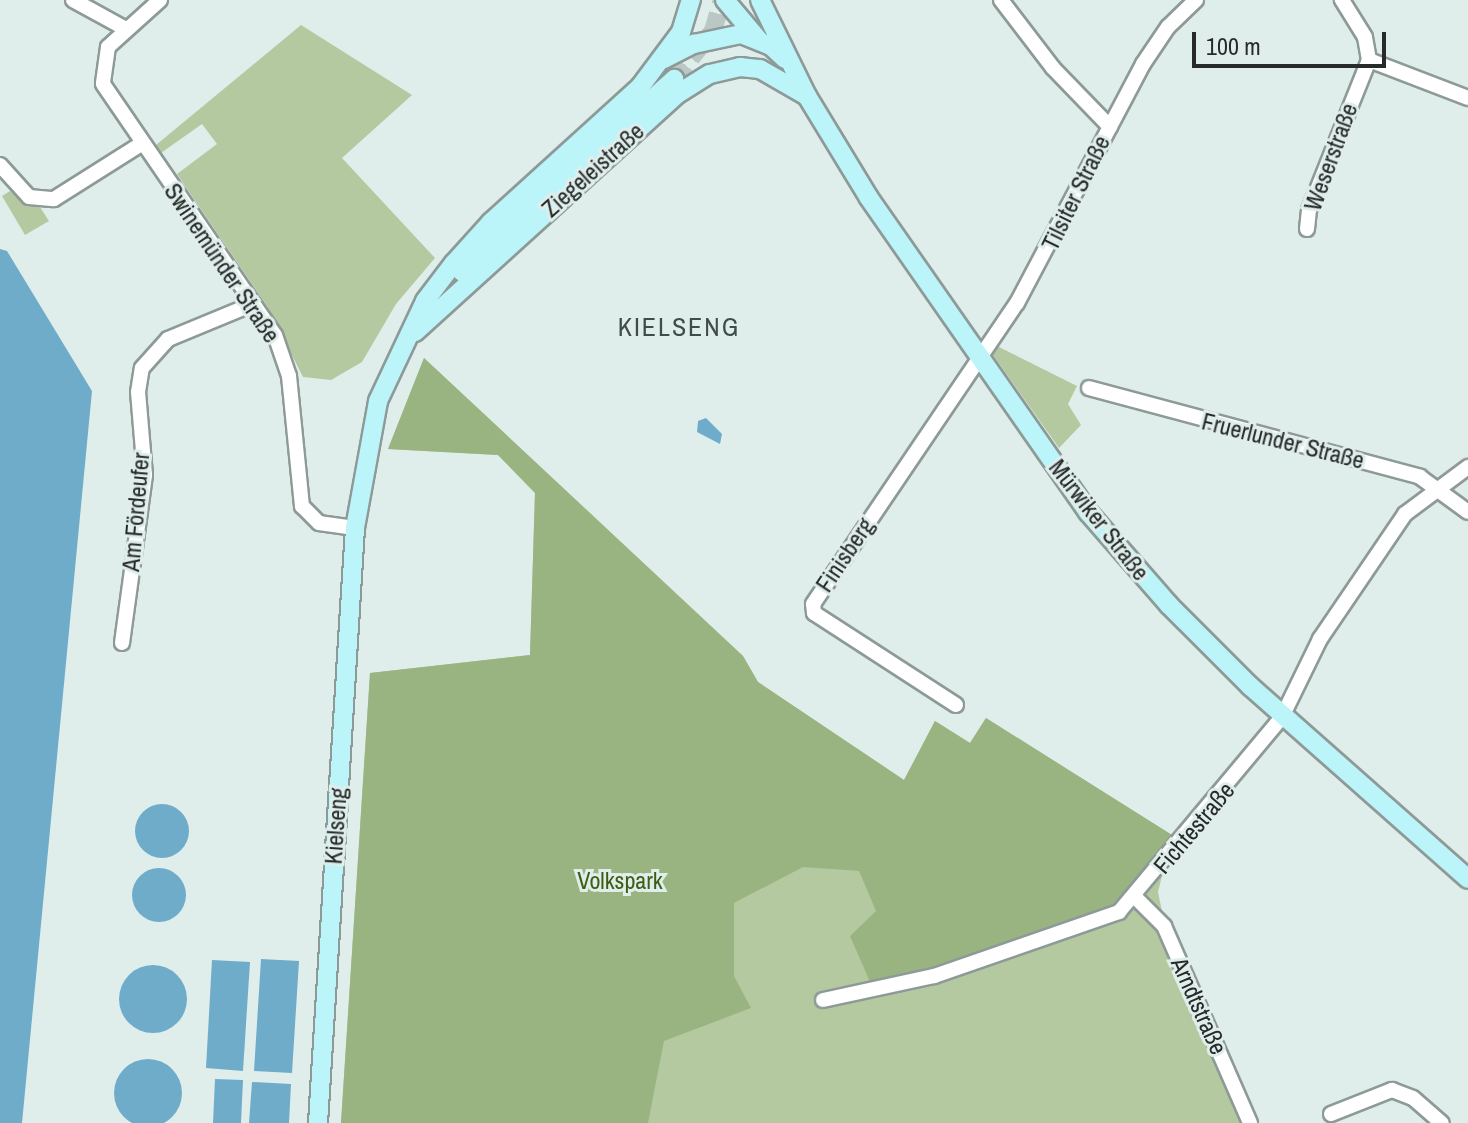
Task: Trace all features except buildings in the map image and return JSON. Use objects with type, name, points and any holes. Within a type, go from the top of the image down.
[{"type":"street","points":[[73,0],[124,28]]},
{"type":"street","name":"Swinemünder Straße","points":[[160,0],[124,28],[108,47],[103,84],[141,144],[275,335],[289,376],[302,506],[319,523],[355,528]]},
{"type":"street","name":"Ziegeleistraße","points":[[664,59],[691,0]]},
{"type":"street","name":"Mürwiker Straße","points":[[725,0],[807,96]]},
{"type":"street","name":"Mürwiker Straße","points":[[760,0],[807,96],[978,358],[1127,559],[1282,717],[1468,879]]},
{"type":"street","name":"Tilsiter Straße","points":[[978,358],[1043,260],[1110,127],[1073,91],[1001,0]]},
{"type":"street","points":[[1110,127],[1164,32],[1196,0]]},
{"type":"street","points":[[1342,0],[1365,37],[1369,60],[1468,98]]},
{"type":"street","name":"Ziegeleistraße","points":[[355,528],[374,415],[404,342],[425,301],[491,222],[664,59],[723,35],[760,41]]},
{"type":"street","points":[[760,41],[783,57],[797,76]]},
{"type":"street","name":"Weserstraße","points":[[1307,229],[1309,210],[1369,60]]},
{"type":"street","name":"Ziegeleistraße","points":[[404,342],[689,87],[710,74],[740,67],[760,69],[807,96]]},
{"type":"street","name":"Ziegeleistraße","points":[[404,342],[471,262],[674,79]]},
{"type":"street","points":[[0,165],[29,197],[54,199],[141,144]]},
{"type":"street","name":"Am Fördeufer","points":[[122,643],[145,475],[138,392],[142,368],[168,339],[253,304]]},
{"type":"street","name":"Finisberg","points":[[956,705],[814,613],[813,604],[978,358]]},
{"type":"street","name":"Fruerlunder Straße","points":[[1089,388],[1438,486],[1468,512]]},
{"type":"street","name":"Fichtestraße","points":[[823,1000],[934,976],[1099,923],[1136,898],[1282,717],[1320,639],[1405,514],[1438,486],[1468,467]]},
{"type":"street","name":"Kielseng","points":[[318,1123],[355,528]]},
{"type":"street","name":"Arndtstraße","points":[[1136,898],[1164,926],[1250,1123]]},
{"type":"street","points":[[1331,1114],[1392,1090],[1413,1098],[1442,1123]]},
{"type":"green space","points":[[301,25],[412,95],[342,158],[435,258],[396,304],[362,362],[331,380],[303,377],[267,306],[177,174],[217,144],[202,124],[161,153],[156,145]]},
{"type":"green space","points":[[10,191],[25,203],[40,207],[49,221],[25,235],[2,196]]},
{"type":"green space","points":[[997,346],[1077,386],[1068,404],[1081,425],[1059,448],[993,355]]},
{"type":"green space","name":"Volkspark","points":[[424,358],[743,656],[758,682],[904,780],[935,721],[970,743],[986,718],[1172,835],[1158,892],[1165,926],[1250,1123],[341,1123],[370,673],[530,655],[535,493],[498,455],[388,449]]},
{"type":"green space","name":"Volkspark","points":[[424,358],[743,656],[758,682],[904,780],[935,721],[970,743],[986,718],[1172,835],[1125,899],[1089,922],[953,965],[870,982],[850,936],[876,911],[859,871],[803,867],[734,903],[734,976],[751,1008],[664,1041],[648,1123],[341,1123],[370,673],[530,655],[535,493],[498,455],[388,449]]},
{"type":"water","points":[[0,249],[7,251],[92,391],[22,1123],[0,1123]]},
{"type":"water","points":[[706,418],[722,434],[720,444],[697,432],[698,421]]},
{"type":"water","points":[[162,804],[181,812],[189,831],[181,850],[162,858],[143,850],[135,831],[143,812]]},
{"type":"water","points":[[159,868],[178,876],[186,895],[178,914],[159,922],[140,914],[132,895],[140,876]]},
{"type":"water","points":[[261,959],[299,961],[292,1073],[254,1071]]},
{"type":"water","points":[[212,960],[250,962],[243,1071],[206,1068]]},
{"type":"water","points":[[153,965],[177,975],[187,999],[177,1023],[153,1033],[129,1023],[119,999],[129,975]]},
{"type":"water","points":[[148,1059],[172,1069],[182,1093],[172,1117],[148,1127],[124,1117],[114,1093],[124,1069]]},
{"type":"water","points":[[215,1079],[243,1080],[241,1123],[213,1123]]},
{"type":"water","points":[[252,1082],[291,1084],[289,1123],[249,1123]]},
{"type":"tunnel","points":[[674,79],[713,31],[722,0]]},
{"type":"district","name":"KIELSENG","points":[[679,327]]}]
